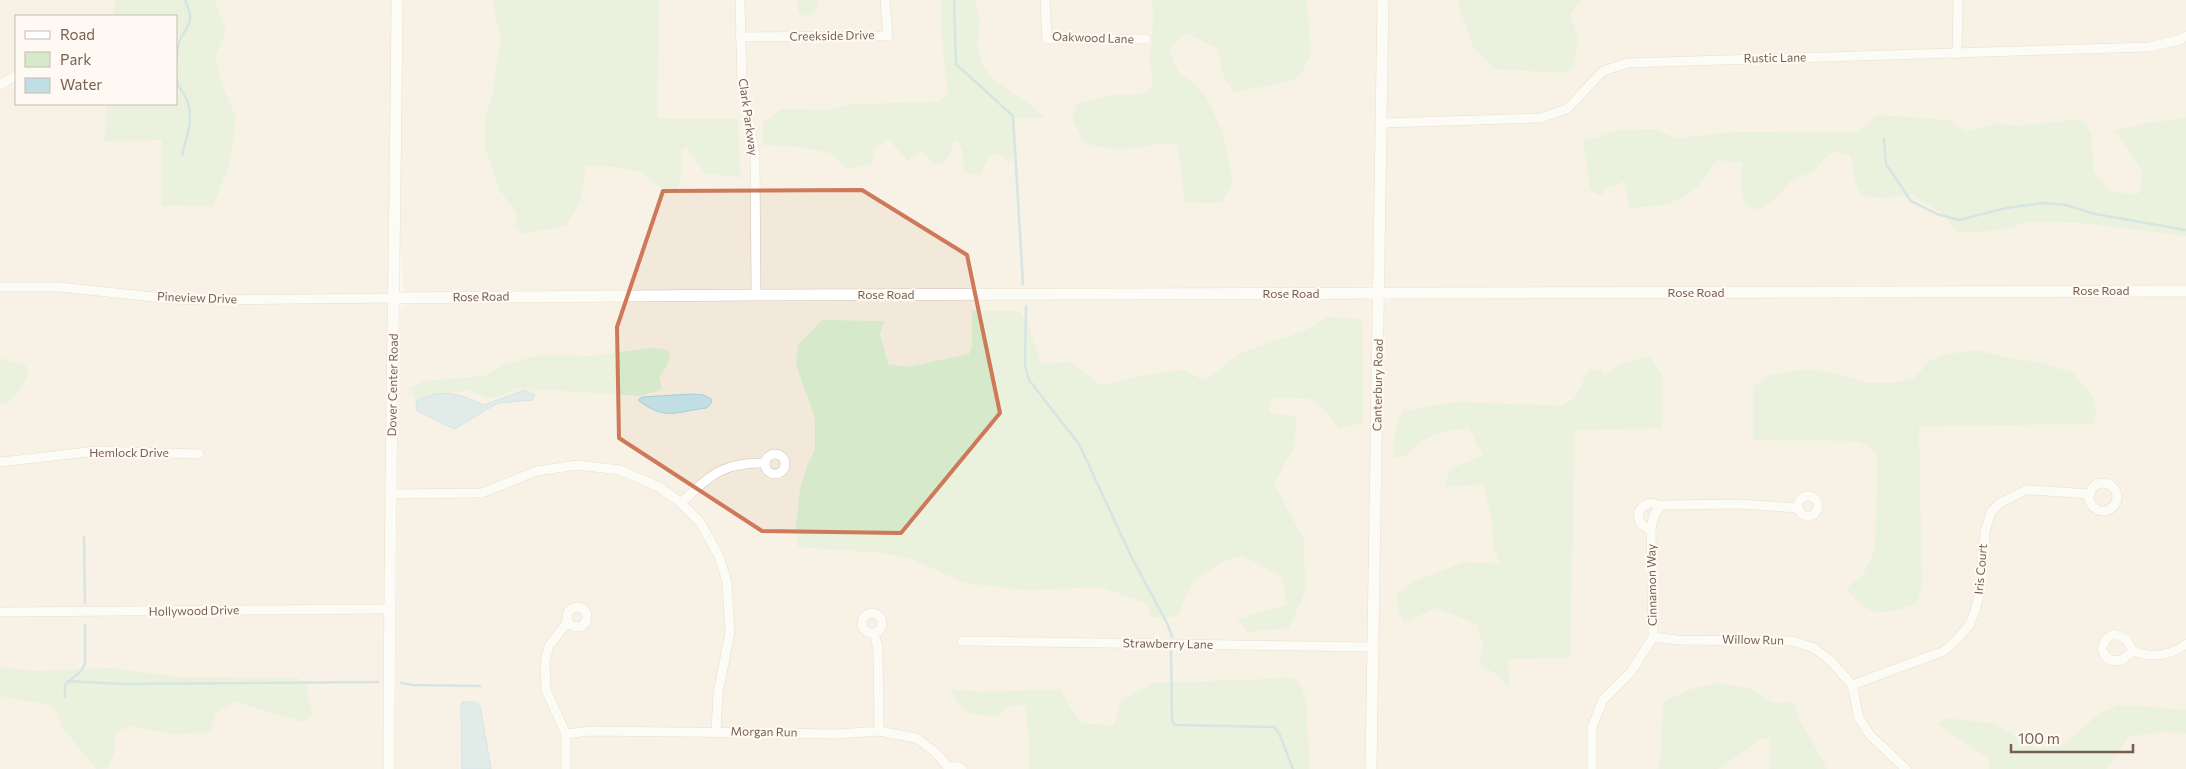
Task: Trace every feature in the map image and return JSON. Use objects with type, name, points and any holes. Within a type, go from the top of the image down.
[{"type":"street","name":"Dover Center Road","points":[[390,769],[389,609],[395,298],[397,0]]},
{"type":"street","name":"Clark Parkway","points":[[740,0],[742,84],[755,154],[756,294]]},
{"type":"street","name":"Creekside Drive","points":[[740,37],[888,36],[885,0]]},
{"type":"street","name":"Oakwood Lane","points":[[1046,0],[1048,39],[1146,39]]},
{"type":"street","name":"Canterbury Road","points":[[1371,769],[1383,0]]},
{"type":"street","points":[[1957,54],[1958,0]]},
{"type":"street","name":"Rustic Lane","points":[[1381,124],[1540,118],[1567,109],[1603,71],[1628,63],[2149,47],[2179,40],[2186,36]]},
{"type":"street","points":[[0,85],[15,77]]},
{"type":"street","name":"Pineview Drive","points":[[0,287],[59,287],[173,299],[205,300],[395,298]]},
{"type":"street","name":"Rose Road","points":[[395,298],[756,294],[2186,291]]},
{"type":"street","name":"Hemlock Drive","points":[[0,462],[97,451],[199,454]]},
{"type":"street","points":[[681,503],[709,476],[722,469],[744,462],[765,463]]},
{"type":"street","points":[[392,494],[482,493],[537,471],[567,465],[587,465],[629,473],[659,487],[681,503],[700,522],[719,556],[727,582],[730,632],[718,694],[716,731]]},
{"type":"street","name":"Iris Court","points":[[1852,686],[1944,650],[1970,624],[1980,592],[1984,532],[1992,512],[2000,503],[2026,490],[2089,494]]},
{"type":"street","name":"Cinnamon Way","points":[[1652,531],[1640,523],[1638,513],[1644,504],[1656,504],[1661,507],[1739,504],[1798,508]]},
{"type":"street","name":"Cinnamon Way","points":[[1592,769],[1592,727],[1603,700],[1631,672],[1653,637],[1652,531],[1654,514],[1661,507]]},
{"type":"street","name":"Hollywood Drive","points":[[0,612],[389,609]]},
{"type":"street","points":[[566,769],[566,734],[546,690],[546,662],[550,646],[568,621]]},
{"type":"street","points":[[874,633],[878,648],[879,731]]},
{"type":"street","name":"Willow Run","points":[[1653,637],[1677,640],[1792,641],[1814,648],[1831,661],[1852,686],[1859,718],[1870,735],[1906,769]]},
{"type":"street","name":"Strawberry Lane","points":[[962,641],[1373,647]]},
{"type":"street","points":[[2133,651],[2145,656],[2160,656],[2186,644]]},
{"type":"street","name":"Morgan Run","points":[[566,734],[590,731],[716,731],[838,734],[879,731],[916,738],[935,752],[948,769],[954,766],[962,769]]},
{"type":"highlighted area","points":[[862,190],[967,255],[1000,413],[901,533],[762,531],[619,438],[617,327],[663,191]]},
{"type":"shaded area","points":[[0,0],[392,0],[383,769],[0,769]]},
{"type":"shaded area","points":[[402,0],[1379,0],[1374,283],[1366,289],[404,292],[400,249]]},
{"type":"shaded area","points":[[1388,0],[2186,0],[2186,287],[1398,290],[1386,287],[1384,279]]},
{"type":"shaded area","points":[[2186,296],[2186,769],[1376,769],[1382,309],[1385,302],[1392,299]]},
{"type":"shaded area","points":[[1363,299],[1373,301],[1374,309],[1368,769],[395,769],[400,313],[407,304]]},
{"type":"green space","points":[[115,0],[214,0],[226,30],[215,57],[222,85],[236,117],[229,166],[213,206],[161,205],[162,140],[104,141],[107,105],[178,105],[178,15],[113,15]]},
{"type":"green space","points":[[492,0],[659,0],[657,119],[737,119],[741,178],[710,173],[706,175],[687,147],[681,149],[681,175],[678,189],[661,188],[641,172],[615,167],[586,166],[580,201],[566,226],[522,234],[515,226],[517,214],[499,189],[485,146],[486,113],[492,97],[501,39]]},
{"type":"green space","points":[[797,0],[820,0],[815,12],[805,16],[798,13]]},
{"type":"green space","points":[[941,0],[975,0],[980,20],[977,46],[983,67],[996,81],[1030,104],[1045,118],[1013,118],[1016,151],[1009,164],[997,153],[988,159],[980,175],[964,172],[963,152],[957,141],[953,142],[950,154],[942,164],[934,164],[924,151],[916,154],[908,161],[889,140],[875,147],[871,164],[846,169],[833,154],[803,147],[762,145],[763,119],[770,119],[780,109],[831,110],[849,104],[940,102],[948,94],[941,31]]},
{"type":"green space","points":[[1152,0],[1307,0],[1311,54],[1301,75],[1291,81],[1235,92],[1224,78],[1217,48],[1186,33],[1169,49],[1179,73],[1196,85],[1206,97],[1223,133],[1233,182],[1221,203],[1185,202],[1178,145],[1164,144],[1120,149],[1098,147],[1084,142],[1072,118],[1077,104],[1114,95],[1145,94],[1153,84],[1149,55],[1152,46]]},
{"type":"green space","points":[[1460,0],[1581,0],[1570,15],[1578,35],[1573,69],[1562,73],[1494,69],[1473,46],[1458,5]]},
{"type":"green space","points":[[1876,115],[1949,120],[1965,132],[1998,123],[2018,126],[2082,119],[2091,133],[2094,171],[2110,192],[2139,194],[2143,173],[2114,131],[2146,123],[2186,118],[2186,236],[2082,223],[2027,222],[2010,228],[1956,232],[1942,213],[1912,194],[1882,198],[1862,196],[1856,183],[1850,156],[1835,151],[1824,159],[1814,171],[1791,181],[1777,197],[1758,210],[1746,205],[1741,192],[1742,163],[1718,160],[1696,188],[1673,202],[1647,207],[1629,207],[1625,181],[1607,188],[1601,195],[1596,194],[1590,189],[1583,141],[1622,130],[1654,129],[1676,138],[1738,132],[1854,133],[1869,123]]},
{"type":"green space","points":[[972,311],[1019,311],[1029,327],[1042,364],[1071,362],[1100,385],[1152,374],[1185,370],[1204,381],[1239,354],[1308,329],[1327,317],[1362,319],[1363,422],[1339,429],[1328,413],[1311,399],[1271,398],[1269,413],[1296,416],[1295,445],[1274,484],[1304,540],[1305,592],[1289,628],[1247,632],[1237,619],[1288,605],[1281,576],[1242,555],[1225,561],[1194,579],[1177,617],[1150,617],[1149,605],[1102,587],[1028,590],[965,583],[911,559],[885,553],[798,547],[796,525],[800,489],[815,449],[815,418],[796,365],[798,345],[822,320],[885,321],[880,334],[888,364],[908,367],[969,354],[972,345]]},
{"type":"green space","points":[[650,348],[666,349],[670,354],[667,366],[659,377],[662,389],[641,396],[515,388],[504,395],[488,398],[469,390],[426,396],[416,401],[410,388],[423,381],[484,376],[506,364],[540,355],[591,356]]},
{"type":"green space","points":[[1976,350],[2012,359],[2039,362],[2073,373],[2093,397],[2096,414],[2093,424],[1919,426],[1922,586],[1917,604],[1895,611],[1878,612],[1870,610],[1855,599],[1846,589],[1864,573],[1875,549],[1878,454],[1859,441],[1753,440],[1753,387],[1770,375],[1808,369],[1842,375],[1866,383],[1893,383],[1915,378],[1929,361],[1947,354]]},
{"type":"green space","points":[[1650,356],[1662,375],[1662,428],[1575,430],[1570,658],[1508,659],[1509,689],[1500,677],[1480,664],[1483,644],[1477,624],[1436,608],[1405,622],[1399,614],[1397,594],[1414,582],[1463,562],[1500,564],[1493,547],[1492,520],[1483,484],[1444,487],[1450,469],[1483,456],[1469,428],[1434,435],[1418,443],[1407,456],[1394,458],[1394,435],[1402,411],[1456,402],[1562,406],[1575,398],[1589,369],[1598,369],[1605,376],[1619,365]]},
{"type":"green space","points":[[0,358],[25,365],[29,373],[15,397],[0,404]]},
{"type":"green space","points":[[0,667],[34,671],[110,668],[179,677],[298,678],[308,689],[308,699],[313,714],[303,722],[236,702],[216,713],[210,732],[173,734],[132,726],[116,732],[114,755],[107,768],[96,769],[61,726],[54,706],[0,696]]},
{"type":"green space","points":[[1290,678],[1300,682],[1306,702],[1310,769],[1029,769],[1030,750],[1025,705],[1006,707],[998,716],[973,714],[960,705],[951,689],[981,692],[1062,689],[1067,702],[1081,723],[1113,726],[1122,700],[1154,683]]},
{"type":"green space","points":[[1717,683],[1749,688],[1774,703],[1793,701],[1800,720],[1827,769],[1769,769],[1770,738],[1762,739],[1718,769],[1658,769],[1661,753],[1663,702],[1691,689]]},
{"type":"green space","points":[[2120,705],[2186,710],[2186,733],[2160,732],[2129,737],[2107,769],[1990,769],[1988,758],[1938,724],[1945,718],[1991,723],[2038,748],[2067,743],[2098,714]]},
{"type":"water","points":[[525,390],[535,395],[533,400],[498,403],[454,429],[417,411],[416,401],[435,394],[458,395],[484,405]]},
{"type":"water","points":[[704,395],[711,399],[712,402],[707,408],[664,413],[648,407],[638,400],[642,397]]},
{"type":"water","points":[[462,702],[474,702],[480,705],[491,769],[462,769]]},
{"type":"waterway","points":[[178,47],[190,20],[190,13],[185,0]]},
{"type":"waterway","points":[[954,0],[956,64],[1013,116],[1023,284]]},
{"type":"waterway","points":[[178,85],[187,100],[190,114],[189,128],[182,155]]},
{"type":"waterway","points":[[1884,139],[1886,164],[1911,201],[1937,214],[1959,220],[2006,208],[2043,203],[2066,205],[2095,214],[2186,230]]},
{"type":"waterway","points":[[1026,307],[1025,366],[1029,380],[1079,444],[1131,556],[1168,625],[1172,637]]},
{"type":"waterway","points":[[84,537],[85,603]]},
{"type":"waterway","points":[[65,697],[65,685],[81,671],[85,664],[85,625]]},
{"type":"waterway","points":[[1171,650],[1172,721],[1175,725],[1274,727],[1279,733],[1293,769]]},
{"type":"waterway","points":[[68,681],[122,684],[378,682]]},
{"type":"waterway","points":[[401,683],[412,685],[480,686]]}]
